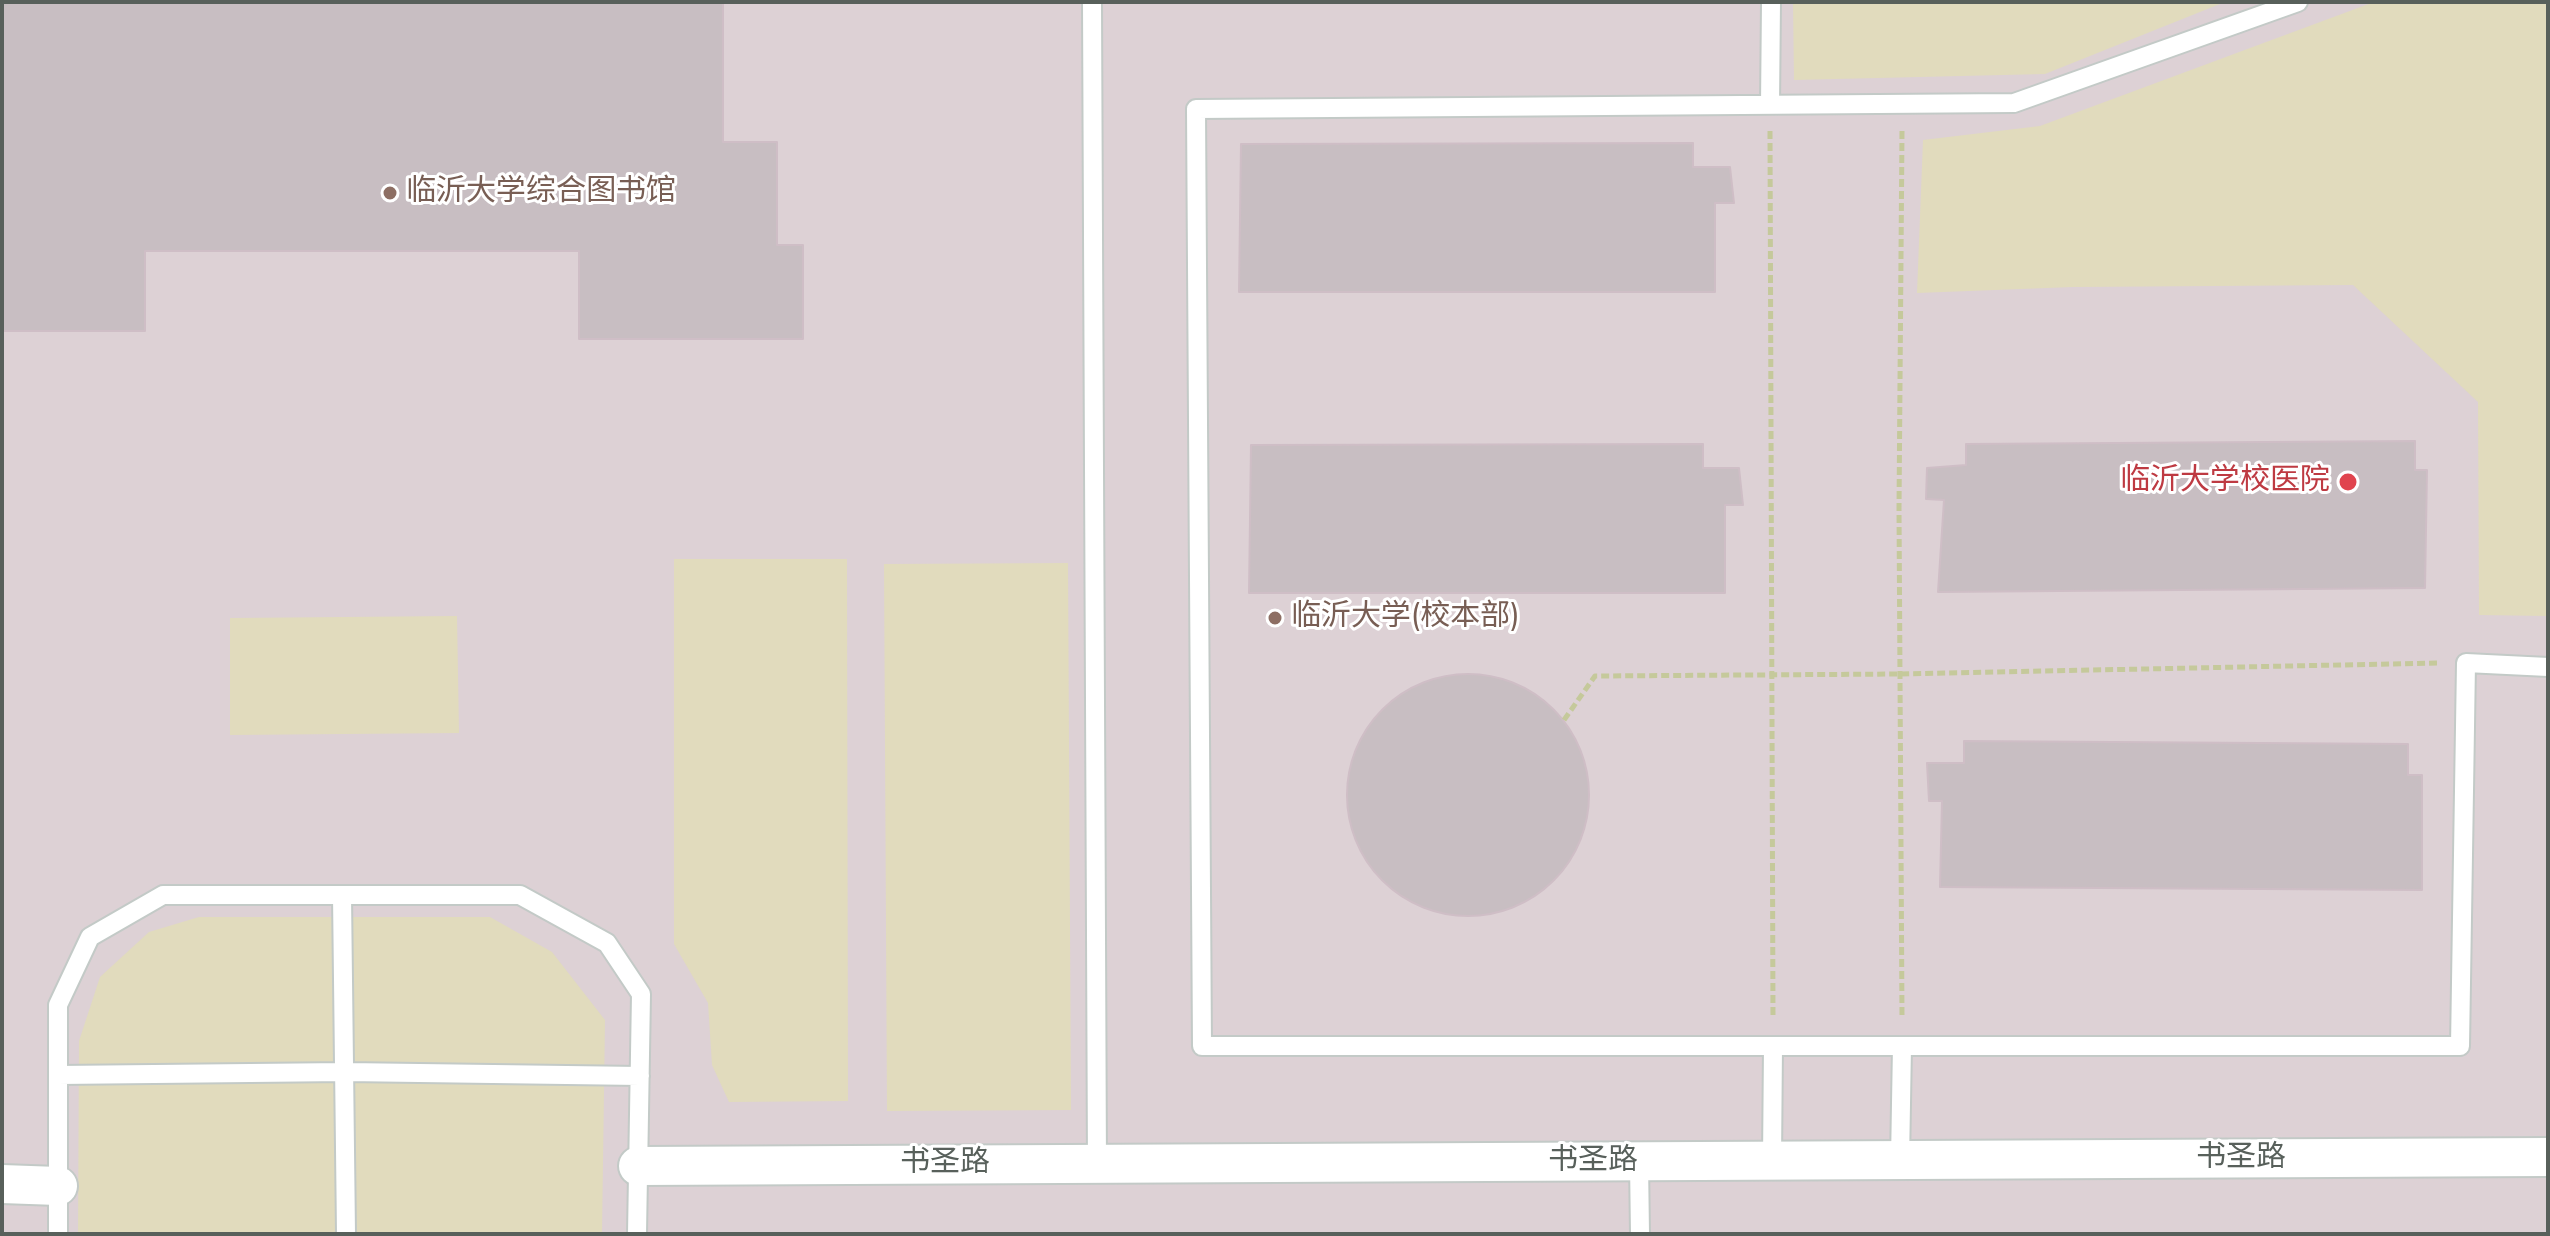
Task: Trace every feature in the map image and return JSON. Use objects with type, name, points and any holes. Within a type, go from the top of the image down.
[{"type":"street","name":"书圣路","points":[[638,1166],[2548,1157]]},
{"type":"street","points":[[2,1184],[58,1186]]},
{"type":"lane","points":[[1092,2],[1097,1164]]},
{"type":"lane","points":[[1770,105],[1771,2]]},
{"type":"lane","points":[[2298,2],[2014,103],[1196,109],[1202,1046],[2460,1046],[2466,663],[2548,667]]},
{"type":"lane","points":[[58,1234],[58,1005],[90,937],[163,895],[520,895],[607,943],[641,994],[637,1234]]},
{"type":"lane","points":[[342,895],[346,1234]]},
{"type":"lane","points":[[1772,1161],[1773,1046]]},
{"type":"lane","points":[[1900,1161],[1902,1046]]},
{"type":"lane","points":[[58,1075],[346,1072],[640,1076]]},
{"type":"lane","points":[[1639,1162],[1640,1234]]},
{"type":"path","points":[[1902,104],[1899,306],[1902,1046]]},
{"type":"path","points":[[1770,105],[1773,1046]]},
{"type":"path","points":[[1564,720],[1595,676],[1899,674],[2466,663]]},
{"type":"shaded area","name":"临沂大学(校本部)","points":[[2,2],[2548,2],[2548,1234],[2,1234]]},
{"type":"shaded area","points":[[1793,2],[2225,2],[2045,74],[1794,80]]},
{"type":"shaded area","points":[[2374,2],[2548,2],[2548,616],[2479,615],[2478,402],[2353,285],[2073,287],[1917,293],[1923,140],[2040,126]]},
{"type":"shaded area","points":[[674,559],[847,559],[848,1101],[729,1102],[712,1065],[708,1003],[674,944]]},
{"type":"shaded area","points":[[1068,563],[1071,1110],[887,1111],[884,564]]},
{"type":"shaded area","points":[[457,616],[459,733],[230,735],[230,618]]},
{"type":"shaded area","points":[[199,917],[490,917],[552,952],[605,1020],[602,1234],[78,1234],[79,1041],[100,977],[149,932]]},
{"type":"building","name":"临沂大学综合图书馆","points":[[2,2],[723,2],[723,142],[777,142],[777,245],[803,245],[803,339],[579,339],[579,251],[145,251],[145,331],[2,331]]},
{"type":"building","points":[[1693,143],[1693,167],[1730,167],[1734,203],[1715,203],[1715,292],[1239,292],[1241,144]]},
{"type":"building","points":[[2415,441],[2415,470],[2427,470],[2425,588],[1938,592],[1944,500],[1926,499],[1927,468],[1966,465],[1966,444]]},
{"type":"building","points":[[1703,444],[1703,468],[1739,468],[1743,505],[1725,505],[1725,593],[1249,593],[1251,445]]},
{"type":"building","points":[[1468,674],[1514,683],[1553,710],[1580,749],[1589,795],[1580,841],[1553,880],[1514,907],[1468,916],[1422,907],[1383,880],[1356,841],[1347,795],[1356,749],[1383,710],[1422,683]]},
{"type":"building","points":[[1964,741],[2408,744],[2408,775],[2422,775],[2422,890],[1940,887],[1942,801],[1929,801],[1927,763],[1964,763]]},
{"type":"place","name":"临沂大学综合图书馆","points":[[390,193]]},
{"type":"place","name":"临沂大学校医院","points":[[2348,482]]},
{"type":"place","name":"临沂大学(校本部)","points":[[1275,618]]}]
